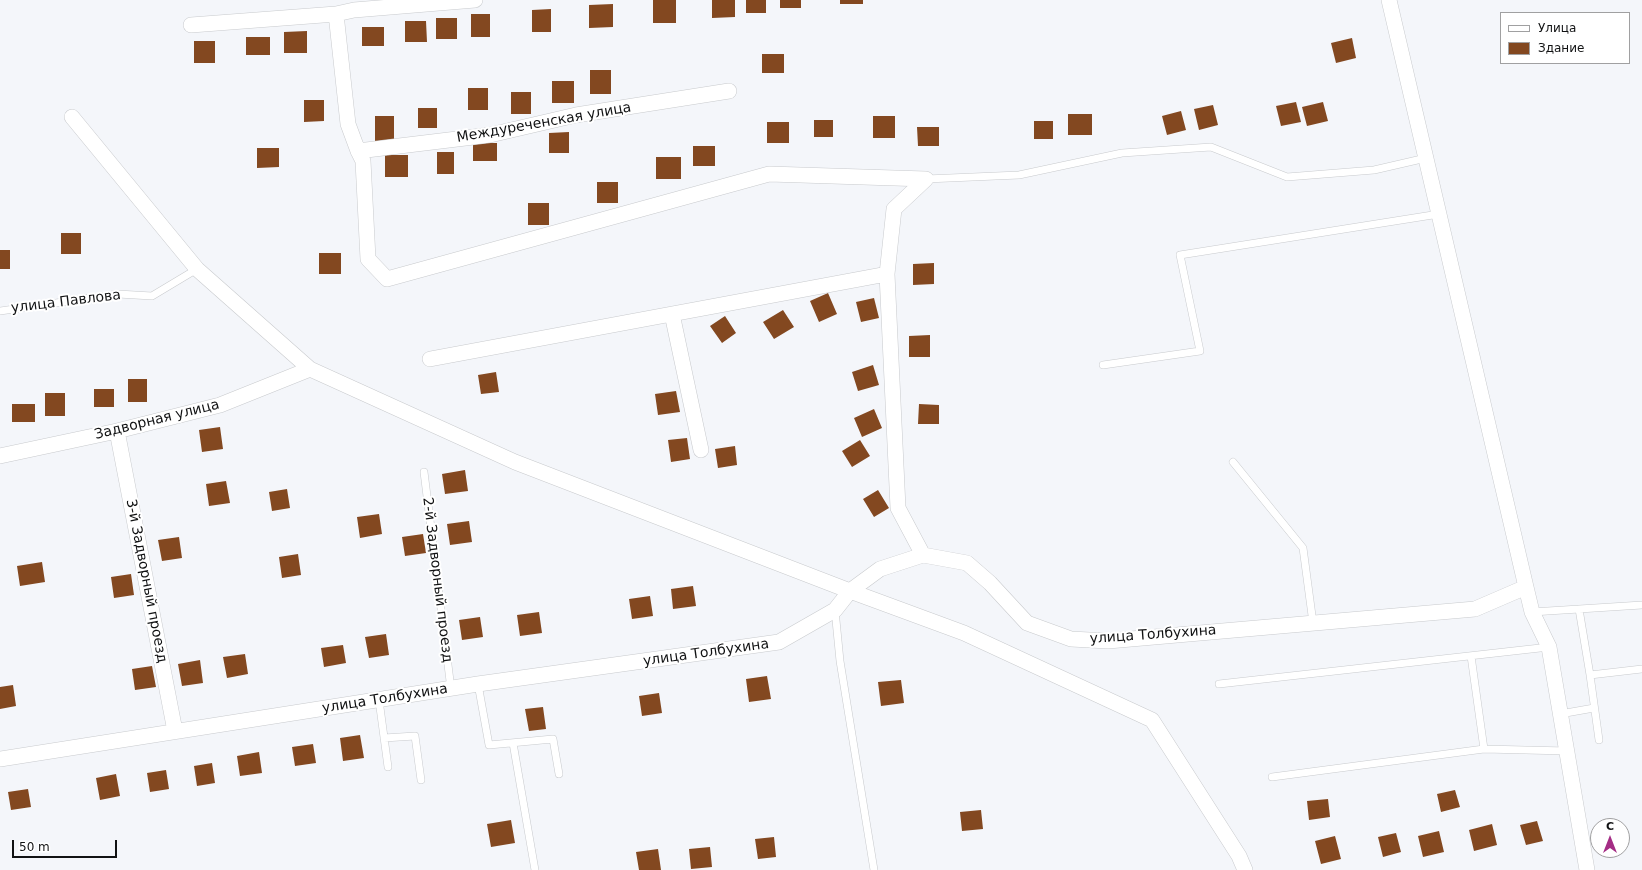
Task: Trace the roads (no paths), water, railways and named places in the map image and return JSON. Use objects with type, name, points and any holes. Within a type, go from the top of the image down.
[{"type":"street","points":[[191,25],[336,14],[354,10],[475,0]]},
{"type":"street","points":[[1389,0],[1532,612],[1549,646],[1587,870]]},
{"type":"street","points":[[336,14],[348,124],[363,161],[368,259],[387,279],[769,174],[926,179]]},
{"type":"street","name":"Междуреченская улица","points":[[358,151],[490,135],[576,115],[729,91]]},
{"type":"street","points":[[72,118],[197,269],[310,369],[515,462],[850,591],[964,633],[1152,720],[1239,856],[1245,870]]},
{"type":"street","points":[[922,555],[898,508],[887,274],[894,210],[926,179]]},
{"type":"street","points":[[430,359],[887,274]]},
{"type":"street","points":[[672,314],[700,450]]},
{"type":"street","name":"Задворная улица","points":[[0,456],[117,431],[220,405],[310,369]]},
{"type":"street","name":"3-й Задворный проезд","points":[[117,431],[175,731]]},
{"type":"street","name":"улица Толбухина","points":[[0,758],[478,684],[779,642],[835,610],[850,591],[880,569],[922,555],[967,563],[990,583],[1027,623],[1071,639],[1108,641],[1475,609],[1526,587]]},
{"type":"lane","points":[[926,179],[1019,175],[1122,153],[1211,147],[1286,177],[1374,170],[1426,158]]},
{"type":"lane","points":[[1102,366],[1200,351],[1180,255],[1439,214]]},
{"type":"lane","name":"улица Павлова","points":[[0,311],[118,294],[152,296],[197,269]]},
{"type":"lane","points":[[1233,462],[1303,548],[1313,623]]},
{"type":"lane","name":"2-й Задворный проезд","points":[[424,472],[451,689]]},
{"type":"lane","points":[[1532,612],[1642,605]]},
{"type":"lane","points":[[1579,609],[1599,740]]},
{"type":"lane","points":[[835,610],[840,661],[874,870]]},
{"type":"lane","points":[[1219,684],[1549,646]]},
{"type":"lane","points":[[1471,656],[1484,749]]},
{"type":"lane","points":[[1590,675],[1642,669]]},
{"type":"lane","points":[[478,684],[489,745],[553,738],[559,774]]},
{"type":"lane","points":[[379,700],[388,767]]},
{"type":"lane","points":[[1560,714],[1594,708]]},
{"type":"lane","points":[[384,738],[415,736],[421,780]]},
{"type":"lane","points":[[513,743],[535,870]]},
{"type":"lane","points":[[1272,777],[1484,749],[1567,751]]}]
